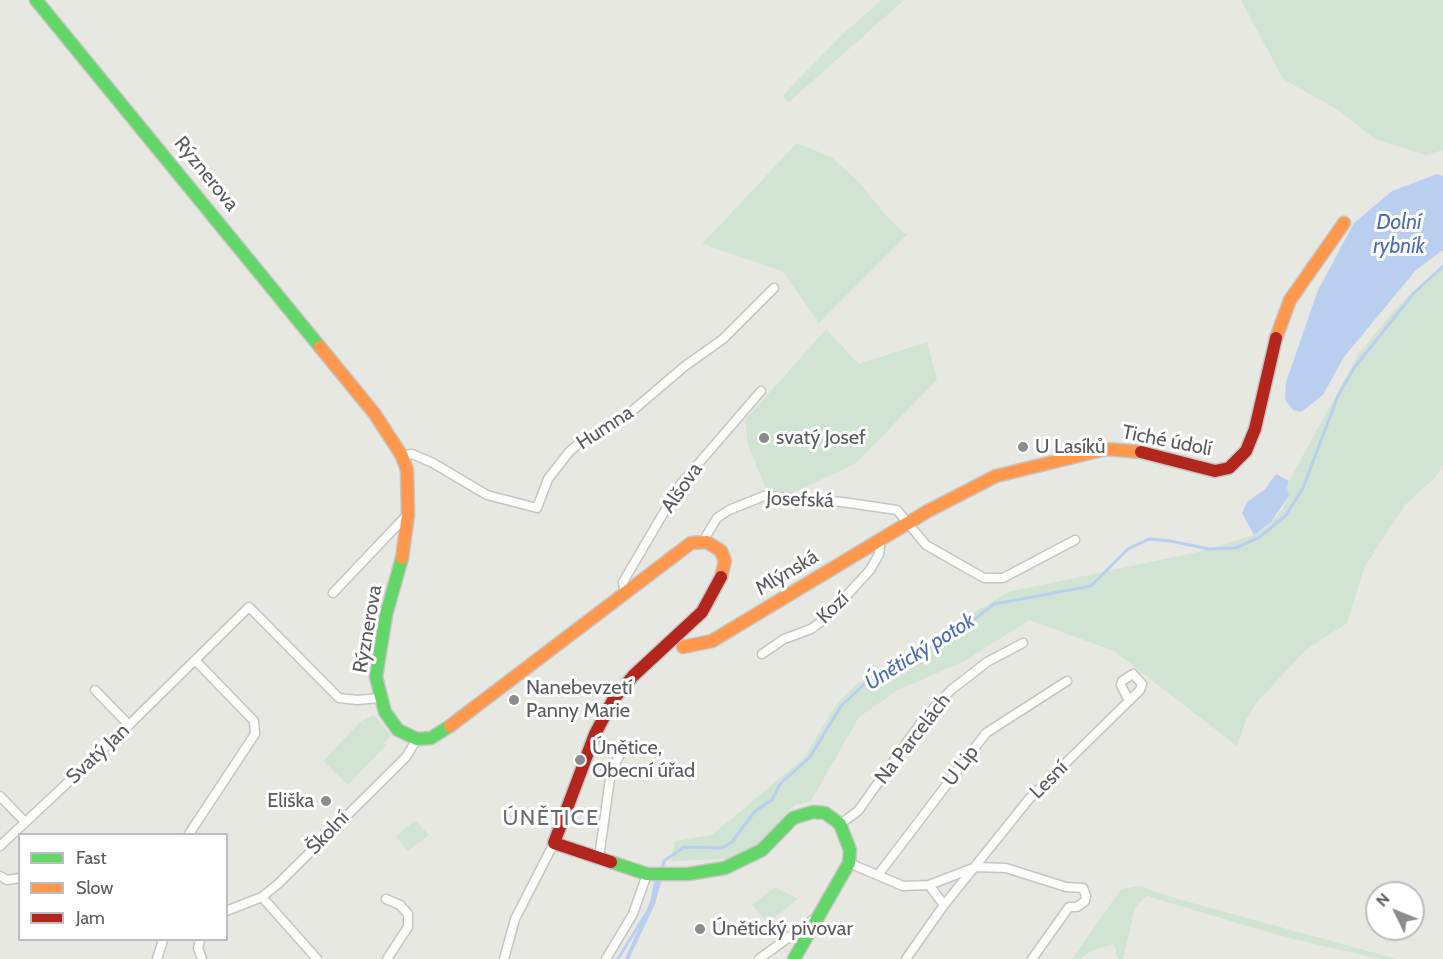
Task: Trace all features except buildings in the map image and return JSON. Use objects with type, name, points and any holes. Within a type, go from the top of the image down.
[{"type":"street","name":"Rýznerova","points":[[36,0],[374,413],[402,456],[407,470],[408,515],[401,565],[386,615],[376,677],[385,712],[398,730],[417,739]]},
{"type":"street","name":"Tiché údolí","points":[[908,524],[996,476],[1097,450],[1131,449],[1215,471],[1230,468],[1246,451],[1255,429],[1271,352],[1290,300],[1344,223]]},
{"type":"street","name":"Humna","points":[[402,456],[412,454],[433,463],[487,495],[537,508],[548,479],[569,452],[585,438],[625,417],[685,366],[723,339],[774,288]]},
{"type":"street","name":"Alšova","points":[[625,595],[623,582],[680,485],[761,391]]},
{"type":"street","name":"Josefská","points":[[704,541],[717,518],[729,510],[764,496],[843,502],[897,510],[926,545],[984,578],[1003,578],[1076,540]]},
{"type":"street","points":[[333,593],[408,515]]},
{"type":"street","name":"Mlýnská","points":[[683,647],[712,641],[908,524]]},
{"type":"street","name":"Kozí","points":[[762,654],[784,639],[811,629],[826,618],[870,570],[879,554],[881,539]]},
{"type":"street","points":[[417,739],[431,738],[461,719],[687,545],[694,541],[704,541],[717,548],[724,558],[725,569],[720,581],[698,616],[633,676],[614,700],[595,734],[554,843],[515,919],[504,959]]},
{"type":"street","name":"Svatý Jan","points":[[0,846],[129,725],[249,607],[339,698],[357,700],[381,698]]},
{"type":"street","name":"Na Parcelách","points":[[840,824],[858,811],[925,717],[951,690],[987,662],[1023,643]]},
{"type":"street","points":[[190,833],[255,734],[254,721],[195,660]]},
{"type":"street","name":"U Lip","points":[[878,875],[986,733],[1067,681]]},
{"type":"street","points":[[95,690],[129,725]]},
{"type":"street","name":"Lesní","points":[[906,959],[944,905],[1029,799],[1129,701]]},
{"type":"street","name":"Školní","points":[[228,910],[262,897],[406,757],[417,739]]},
{"type":"street","points":[[599,858],[611,771],[623,749]]},
{"type":"street","points":[[0,796],[25,822]]},
{"type":"street","points":[[554,843],[647,874],[667,876],[725,868],[762,850],[793,818],[802,814],[825,813],[840,824],[850,850],[849,863],[794,959]]},
{"type":"street","points":[[849,863],[903,886],[929,885],[976,867],[1005,868],[1066,887],[1083,888],[1086,896],[1077,907],[1069,907]]},
{"type":"street","points":[[606,959],[633,914],[647,874]]},
{"type":"street","points":[[0,876],[7,880],[18,878]]},
{"type":"street","points":[[929,885],[944,905]]},
{"type":"street","points":[[1032,959],[1069,907],[1066,887]]},
{"type":"street","points":[[262,897],[317,959]]},
{"type":"street","points":[[386,899],[400,905],[408,915],[408,927],[387,959]]},
{"type":"street","points":[[759,959],[819,915]]},
{"type":"street","points":[[157,959],[162,941]]},
{"type":"street","points":[[200,941],[198,948],[202,959]]},
{"type":"green space","points":[[881,0],[904,0],[788,103],[783,96],[786,92],[842,35]]},
{"type":"green space","points":[[1241,0],[1443,0],[1443,150],[1426,155],[1375,139],[1338,110],[1283,79]]},
{"type":"green space","points":[[797,143],[831,157],[858,181],[889,219],[907,235],[819,323],[782,271],[702,244]]},
{"type":"green space","points":[[1443,269],[1443,465],[1435,478],[1406,504],[1365,566],[1347,623],[1306,650],[1258,701],[1246,720],[1237,746],[1114,651],[1029,620],[965,661],[898,690],[859,717],[811,801],[795,805],[785,814],[769,837],[742,854],[728,859],[671,861],[675,841],[712,835],[804,758],[836,705],[857,684],[1008,592],[1198,552],[1254,535],[1263,529],[1282,510],[1289,496],[1287,487],[1289,481],[1358,355],[1396,308],[1433,273]]},
{"type":"green space","points":[[826,329],[859,364],[927,342],[937,380],[855,464],[792,493],[772,493],[767,491],[748,446],[745,420]]},
{"type":"green space","points":[[374,715],[391,736],[384,743],[386,745],[348,785],[323,761],[361,721],[377,736],[362,721]]},
{"type":"green space","points":[[415,820],[429,835],[408,851],[396,837]]},
{"type":"green space","points":[[1140,886],[1174,898],[1397,959],[1379,959],[1281,936],[1147,896],[1135,907],[1123,959],[1118,959],[1114,944],[1091,951],[1079,959],[1072,959],[1121,889]]},
{"type":"green space","points":[[775,887],[798,899],[768,923],[752,905]]},
{"type":"water","name":"Dolní rybník","points":[[1437,174],[1443,176],[1443,250],[1416,270],[1387,305],[1344,357],[1323,395],[1301,412],[1293,410],[1285,400],[1286,382],[1318,290],[1354,223],[1392,191]]},
{"type":"water","points":[[1276,474],[1289,481],[1287,487],[1289,496],[1270,523],[1254,535],[1242,513],[1247,502],[1265,489]]},
{"type":"water","points":[[657,867],[665,868],[655,904],[629,959],[625,959],[650,902]]},
{"type":"waterway","name":"Únětický potok","points":[[662,869],[664,861],[684,847],[722,848],[732,842],[755,811],[772,800],[780,784],[810,757],[841,706],[870,679],[955,635],[994,604],[1091,586],[1128,549],[1149,539],[1209,549],[1235,548],[1258,538],[1286,515],[1303,488],[1338,396],[1354,368],[1414,293],[1443,266]]},
{"type":"waterway","name":"Únětický potok","points":[[618,959],[647,912]]},
{"type":"traffic: fast","points":[[36,0],[320,347]]},
{"type":"traffic: fast","points":[[402,558],[386,615],[376,677],[385,712],[398,730],[417,739],[431,738],[450,726]]},
{"type":"traffic: fast","points":[[611,862],[647,874],[688,874],[725,868],[762,850],[793,818],[813,812],[825,813],[840,824],[850,850],[849,863],[794,959]]},
{"type":"traffic: slow","points":[[1276,338],[1290,300],[1344,223]]},
{"type":"traffic: slow","points":[[320,347],[374,413],[402,456],[407,470],[408,515],[402,558]]},
{"type":"traffic: slow","points":[[683,647],[712,641],[928,511],[996,476],[1106,449],[1141,452]]},
{"type":"traffic: slow","points":[[450,726],[691,543],[707,542],[721,551],[725,561],[721,577]]},
{"type":"traffic: jam","points":[[1141,452],[1215,471],[1229,468],[1246,451],[1255,429],[1276,338]]},
{"type":"traffic: jam","points":[[611,862],[554,843],[595,734],[613,700],[633,676],[702,612],[721,577]]},
{"type":"place","name":"svatý Josef","points":[[764,438]]},
{"type":"place","name":"U Lasíků","points":[[1023,447]]},
{"type":"place","name":"Nanebevzetí Panny Marie","points":[[514,700]]},
{"type":"place","name":"Únětice, Obecní úřad","points":[[580,760]]},
{"type":"place","name":"Eliška","points":[[326,801]]},
{"type":"place","name":"Únětický pivovar","points":[[700,929]]},
{"type":"district","name":"ÚNĚTICE","points":[[551,819]]}]
